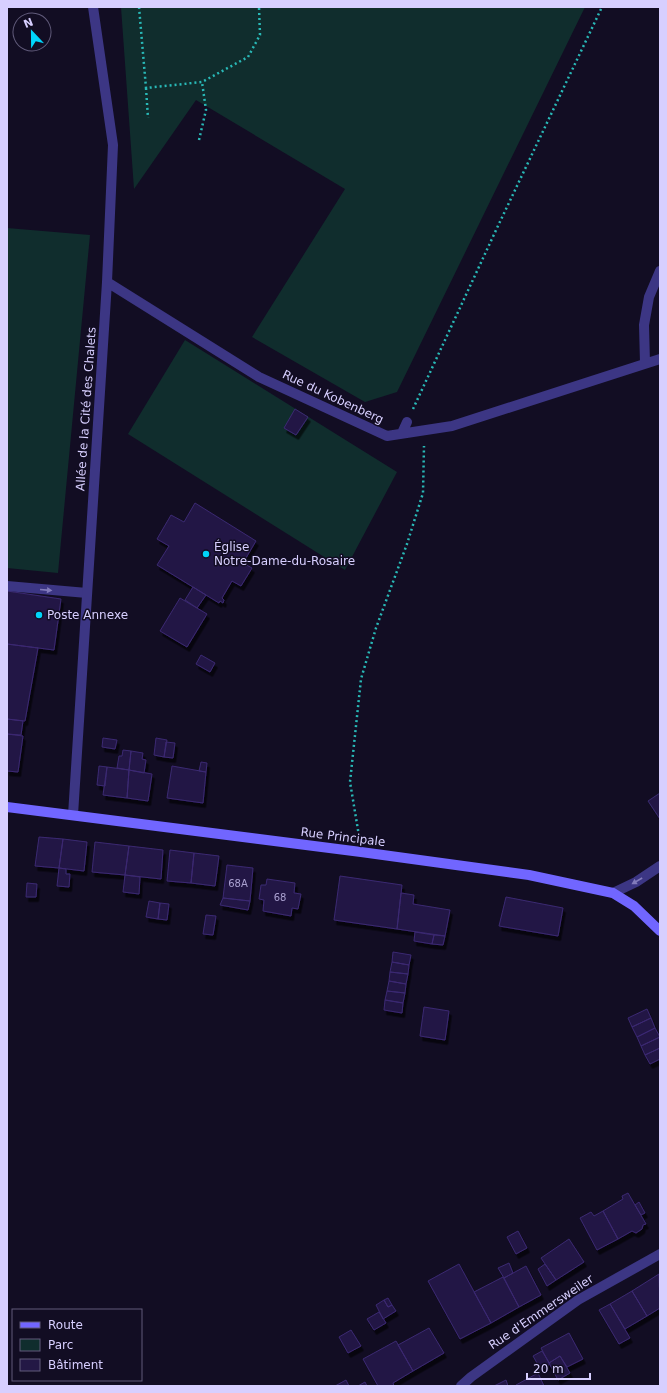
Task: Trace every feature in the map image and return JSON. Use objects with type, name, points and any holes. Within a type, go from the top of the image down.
[{"type":"main road","name":"Rue Principale","points":[[7,807],[529,875],[613,893],[634,906],[660,931]]},
{"type":"street","name":"Allée de la Cité des Chalets","points":[[73,815],[107,282],[113,145],[93,7]]},
{"type":"street","points":[[645,363],[644,325],[646,311],[649,297],[660,270]]},
{"type":"street","name":"Rue du Kobenberg","points":[[107,282],[259,377],[387,436],[452,426],[660,358]]},
{"type":"street","points":[[402,434],[407,422]]},
{"type":"street","points":[[7,586],[87,593]]},
{"type":"street","points":[[613,893],[636,882],[660,866]]},
{"type":"street","name":"Rue d'Emmersweiler","points":[[461,1386],[471,1377],[578,1300],[660,1254]]},
{"type":"path","points":[[139,7],[148,118]]},
{"type":"path","points":[[146,88],[202,82],[248,57],[260,35],[258,7]]},
{"type":"path","points":[[407,422],[602,7]]},
{"type":"path","points":[[199,140],[206,110],[202,82]]},
{"type":"path","points":[[361,852],[350,782],[361,679],[376,628],[407,544],[423,493],[425,430]]},
{"type":"green space","points":[[121,7],[585,7],[397,392],[365,402],[252,337],[345,189],[196,100],[134,189]]},
{"type":"green space","points":[[7,228],[90,235],[58,573],[7,568]]},
{"type":"green space","points":[[185,340],[397,472],[345,570],[128,434]]},
{"type":"building","points":[[295,409],[308,417],[296,435],[284,428]]},
{"type":"building","name":"Église Notre-Dame-du-Rosaire","points":[[195,503],[256,541],[243,563],[252,568],[241,586],[232,581],[222,598],[224,600],[223,603],[220,601],[219,603],[157,565],[169,546],[157,539],[171,515],[184,522]]},
{"type":"building","points":[[193,587],[206,595],[197,608],[185,600]]},
{"type":"building","points":[[7,591],[61,599],[54,650],[7,644]]},
{"type":"building","points":[[180,598],[207,614],[187,647],[160,631]]},
{"type":"building","points":[[7,644],[38,648],[25,721],[7,719]]},
{"type":"building","points":[[201,655],[215,663],[210,672],[196,664]]},
{"type":"building","points":[[7,719],[23,721],[21,735],[7,734]]},
{"type":"building","points":[[7,734],[23,736],[18,772],[7,771]]},
{"type":"building","points":[[103,738],[117,740],[115,749],[102,747]]},
{"type":"building","points":[[156,738],[167,740],[164,757],[154,755]]},
{"type":"building","points":[[166,742],[175,743],[173,758],[164,757]]},
{"type":"building","points":[[123,750],[131,751],[129,770],[117,768],[119,756],[122,756]]},
{"type":"building","points":[[131,751],[143,753],[142,759],[146,760],[144,773],[129,770]]},
{"type":"building","points":[[201,762],[207,763],[206,772],[199,771]]},
{"type":"building","points":[[99,766],[107,767],[105,786],[97,785]]},
{"type":"building","points":[[172,766],[206,772],[203,803],[167,798]]},
{"type":"building","points":[[107,767],[129,770],[127,798],[103,795]]},
{"type":"building","points":[[129,770],[152,774],[148,801],[127,798]]},
{"type":"building","points":[[660,793],[660,819],[648,801]]},
{"type":"building","points":[[39,837],[63,839],[59,868],[35,866]]},
{"type":"building","points":[[63,839],[87,842],[84,871],[59,868]]},
{"type":"building","points":[[95,842],[129,846],[125,875],[92,872]]},
{"type":"building","points":[[129,846],[163,850],[161,879],[125,875]]},
{"type":"building","points":[[170,850],[194,853],[191,883],[167,881]]},
{"type":"building","points":[[194,853],[219,856],[215,886],[191,883]]},
{"type":"building","points":[[227,865],[253,868],[250,901],[223,898]]},
{"type":"building","points":[[59,868],[66,869],[66,874],[70,874],[69,887],[57,886]]},
{"type":"building","points":[[125,875],[140,877],[139,894],[123,892]]},
{"type":"building","points":[[340,876],[402,885],[397,929],[334,920]]},
{"type":"building","points":[[267,879],[295,883],[294,893],[301,894],[298,909],[292,908],[291,916],[263,911],[264,900],[259,899],[261,885],[266,885]]},
{"type":"building","points":[[27,883],[37,884],[36,897],[26,897]]},
{"type":"building","points":[[401,893],[414,895],[413,904],[450,910],[445,936],[397,929]]},
{"type":"building","points":[[506,897],[563,908],[558,936],[499,926]]},
{"type":"building","points":[[223,898],[250,901],[248,910],[220,905]]},
{"type":"building","points":[[149,901],[160,903],[158,919],[146,917]]},
{"type":"building","points":[[160,903],[169,904],[167,920],[158,919]]},
{"type":"building","points":[[206,915],[216,916],[213,935],[203,934]]},
{"type":"building","points":[[415,932],[434,935],[432,944],[414,941]]},
{"type":"building","points":[[434,935],[445,936],[443,945],[432,944]]},
{"type":"building","points":[[393,952],[411,955],[409,965],[392,962]]},
{"type":"building","points":[[392,962],[409,965],[408,974],[390,972]]},
{"type":"building","points":[[390,972],[408,974],[406,984],[389,981]]},
{"type":"building","points":[[389,981],[406,984],[405,993],[387,991]]},
{"type":"building","points":[[387,991],[405,993],[403,1003],[385,1000]]},
{"type":"building","points":[[385,1000],[403,1003],[402,1013],[384,1010]]},
{"type":"building","points":[[424,1007],[449,1011],[445,1040],[420,1036]]},
{"type":"building","points":[[647,1009],[651,1018],[632,1027],[628,1018]]},
{"type":"building","points":[[651,1018],[655,1028],[637,1037],[632,1027]]},
{"type":"building","points":[[655,1028],[660,1037],[641,1046],[637,1037]]},
{"type":"building","points":[[660,1037],[660,1048],[645,1055],[641,1046]]},
{"type":"building","points":[[660,1048],[660,1059],[650,1064],[645,1055]]},
{"type":"building","points":[[628,1193],[646,1224],[643,1225],[642,1229],[636,1233],[632,1231],[618,1239],[603,1211],[623,1199],[622,1196]]},
{"type":"building","points":[[639,1202],[645,1213],[641,1215],[635,1205]]},
{"type":"building","points":[[603,1211],[618,1239],[597,1250],[580,1218],[591,1212],[594,1216]]},
{"type":"building","points":[[518,1231],[527,1248],[516,1254],[507,1237]]},
{"type":"building","points":[[569,1239],[584,1262],[556,1280],[541,1258]]},
{"type":"building","points":[[509,1263],[513,1273],[504,1278],[498,1268]]},
{"type":"building","points":[[459,1264],[491,1323],[460,1339],[428,1281]]},
{"type":"building","points":[[545,1264],[556,1280],[547,1286],[538,1269]]},
{"type":"building","points":[[526,1266],[541,1295],[519,1307],[504,1278]]},
{"type":"building","points":[[659,1274],[660,1308],[647,1316],[632,1291]]},
{"type":"building","points":[[503,1277],[519,1307],[491,1323],[474,1292]]},
{"type":"building","points":[[632,1291],[647,1316],[625,1329],[610,1304]]},
{"type":"building","points":[[388,1298],[392,1305],[388,1307],[384,1300]]},
{"type":"building","points":[[384,1300],[388,1307],[392,1305],[396,1311],[383,1319],[376,1305]]},
{"type":"building","points":[[610,1304],[630,1338],[619,1344],[599,1310]]},
{"type":"building","points":[[379,1312],[386,1323],[374,1330],[367,1319]]},
{"type":"building","points":[[429,1328],[444,1353],[413,1371],[398,1345]]},
{"type":"building","points":[[351,1330],[361,1346],[348,1353],[339,1337]]},
{"type":"building","points":[[569,1333],[583,1359],[567,1367],[560,1356],[549,1363],[541,1348]]},
{"type":"building","points":[[396,1341],[413,1371],[393,1383],[394,1386],[378,1386],[363,1359]]},
{"type":"building","points":[[542,1351],[550,1364],[541,1370],[533,1356]]},
{"type":"building","points":[[560,1356],[570,1373],[558,1380],[549,1363]]},
{"type":"building","points":[[538,1373],[544,1386],[516,1386],[516,1385]]},
{"type":"building","points":[[346,1380],[349,1386],[335,1386]]},
{"type":"building","points":[[506,1380],[508,1386],[494,1386]]},
{"type":"building","points":[[365,1382],[367,1386],[358,1386]]},
{"type":"place","name":"Église Notre-Dame-du-Rosaire","points":[[206,554]]},
{"type":"place","name":"Poste Annexe","points":[[39,615]]}]
